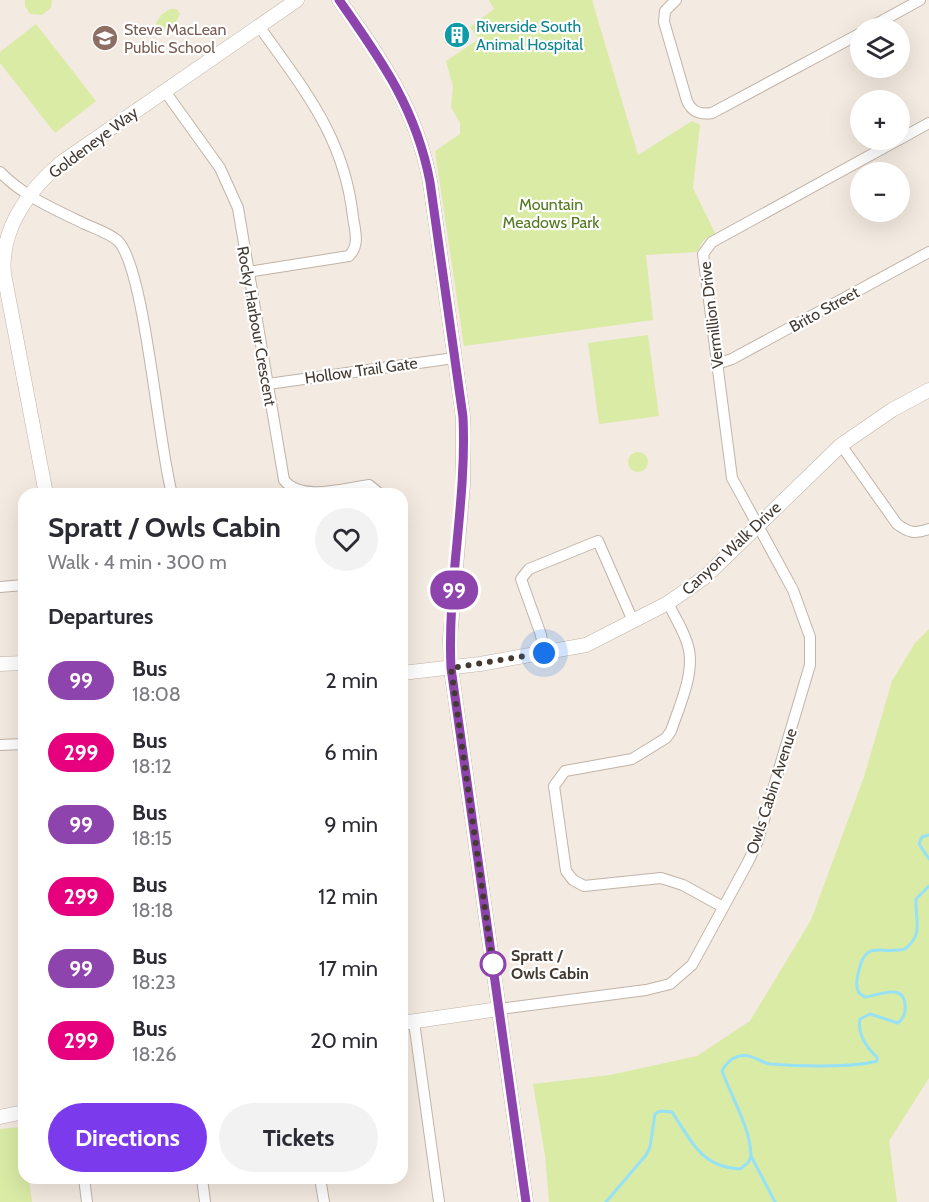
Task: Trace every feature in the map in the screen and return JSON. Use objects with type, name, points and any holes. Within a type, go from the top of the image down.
[{"type":"street","name":"Goldeneye Way","points":[[45,488],[3,265],[5,246],[11,226],[42,181],[62,162],[297,0]]},
{"type":"street","points":[[339,0],[396,82],[420,138],[430,182],[463,417],[465,450],[450,639],[451,668],[526,1202]]},
{"type":"street","points":[[676,0],[665,10],[664,22],[687,101],[690,107],[700,113],[712,113],[850,39]]},
{"type":"street","points":[[887,18],[920,0]]},
{"type":"street","points":[[248,272],[341,258],[352,252],[356,241],[350,192],[336,144],[315,104],[260,26]]},
{"type":"street","name":"Rocky Harbour Crescent","points":[[164,90],[220,168],[238,208],[276,442],[284,480],[294,488]]},
{"type":"street","name":"Vermillion Drive","points":[[910,133],[929,123]]},
{"type":"street","name":"Vermillion Drive","points":[[758,524],[732,478],[703,254],[708,245],[879,150]]},
{"type":"street","points":[[0,172],[31,195],[110,236],[128,254],[147,347],[164,467],[170,488]]},
{"type":"street","name":"Brito Street","points":[[717,364],[732,359],[929,252]]},
{"type":"street","name":"Hollow Trail Gate","points":[[268,384],[454,358]]},
{"type":"street","name":"Canyon Walk Drive","points":[[408,672],[451,668],[586,645],[668,603],[705,577],[841,445],[892,410],[929,390]]},
{"type":"street","points":[[841,445],[897,524],[912,533],[929,529]]},
{"type":"street","name":"Rocky Harbour Crescent","points":[[341,488],[369,485],[373,488]]},
{"type":"street","name":"Owls Cabin Avenue","points":[[499,1009],[646,990],[670,984],[692,965],[723,907],[757,843],[810,665],[811,649],[808,627],[793,590],[758,524]]},
{"type":"street","points":[[544,653],[542,635],[521,579],[529,569],[598,541],[633,621]]},
{"type":"street","points":[[0,587],[18,586]]},
{"type":"street","points":[[668,603],[684,634],[690,658],[688,676],[671,731],[666,738],[632,759],[570,769],[557,780],[554,786],[566,871],[573,880],[584,886],[661,878],[683,885],[723,907]]},
{"type":"street","points":[[0,664],[18,663]]},
{"type":"street","points":[[0,745],[18,744]]},
{"type":"street","points":[[439,1202],[408,1022],[499,1009]]},
{"type":"street","points":[[0,1116],[18,1113]]},
{"type":"street","points":[[85,1184],[87,1202]]},
{"type":"street","points":[[203,1184],[205,1202]]},
{"type":"street","points":[[321,1184],[324,1202]]},
{"type":"green space","points":[[25,0],[52,0],[51,8],[42,15],[30,14],[25,6]]},
{"type":"green space","name":"Mountain Meadows Park","points":[[489,0],[592,0],[638,155],[692,121],[700,125],[693,188],[715,233],[703,241],[697,252],[646,255],[653,320],[464,346],[435,151],[460,134],[460,123],[451,107],[453,86],[446,61],[479,39],[470,27],[494,9]]},
{"type":"green space","points":[[170,9],[177,9],[180,14],[173,27],[162,30],[156,23],[161,15]]},
{"type":"green space","points":[[36,24],[96,101],[55,133],[0,63],[0,52]]},
{"type":"green space","points":[[648,335],[659,416],[599,424],[588,343]]},
{"type":"green space","points":[[638,452],[645,455],[648,462],[645,469],[638,472],[631,469],[628,462],[631,455]]},
{"type":"green space","points":[[929,629],[929,1078],[889,1141],[897,1202],[549,1202],[545,1155],[533,1084],[610,1075],[697,1056],[750,1021],[811,920],[864,777],[892,681],[915,643]]},
{"type":"green space","points":[[18,1127],[18,1184],[30,1184],[32,1202],[0,1202],[0,1129]]},
{"type":"waterway","points":[[929,835],[922,837],[919,844],[929,859]]},
{"type":"waterway","points":[[606,1202],[646,1155],[650,1147],[655,1114],[660,1111],[672,1112],[692,1143],[707,1158],[716,1163],[740,1169],[750,1160],[750,1144],[747,1134],[722,1071],[734,1058],[748,1056],[770,1064],[809,1066],[854,1065],[877,1061],[877,1057],[866,1045],[861,1035],[860,1019],[870,1014],[898,1023],[904,1015],[905,1005],[900,994],[895,992],[865,997],[859,993],[857,984],[859,970],[862,960],[870,951],[905,949],[911,943],[917,932],[916,899],[929,886]]},
{"type":"waterway","points":[[751,1156],[775,1202]]},
{"type":"bus line","name":"99","points":[[339,0],[396,82],[413,119],[430,182],[463,417],[465,450],[450,644],[451,668],[526,1202]]},
{"type":"place","name":"Riverside South Animal Hospital","points":[[457,35]]},
{"type":"place","name":"Steve MacLean Public School","points":[[105,38]]},
{"type":"place","name":"Spratt / Owls Cabin","points":[[493,964]]},
{"type":"route","points":[[493,964],[494,973],[451,668],[544,653]]}]
